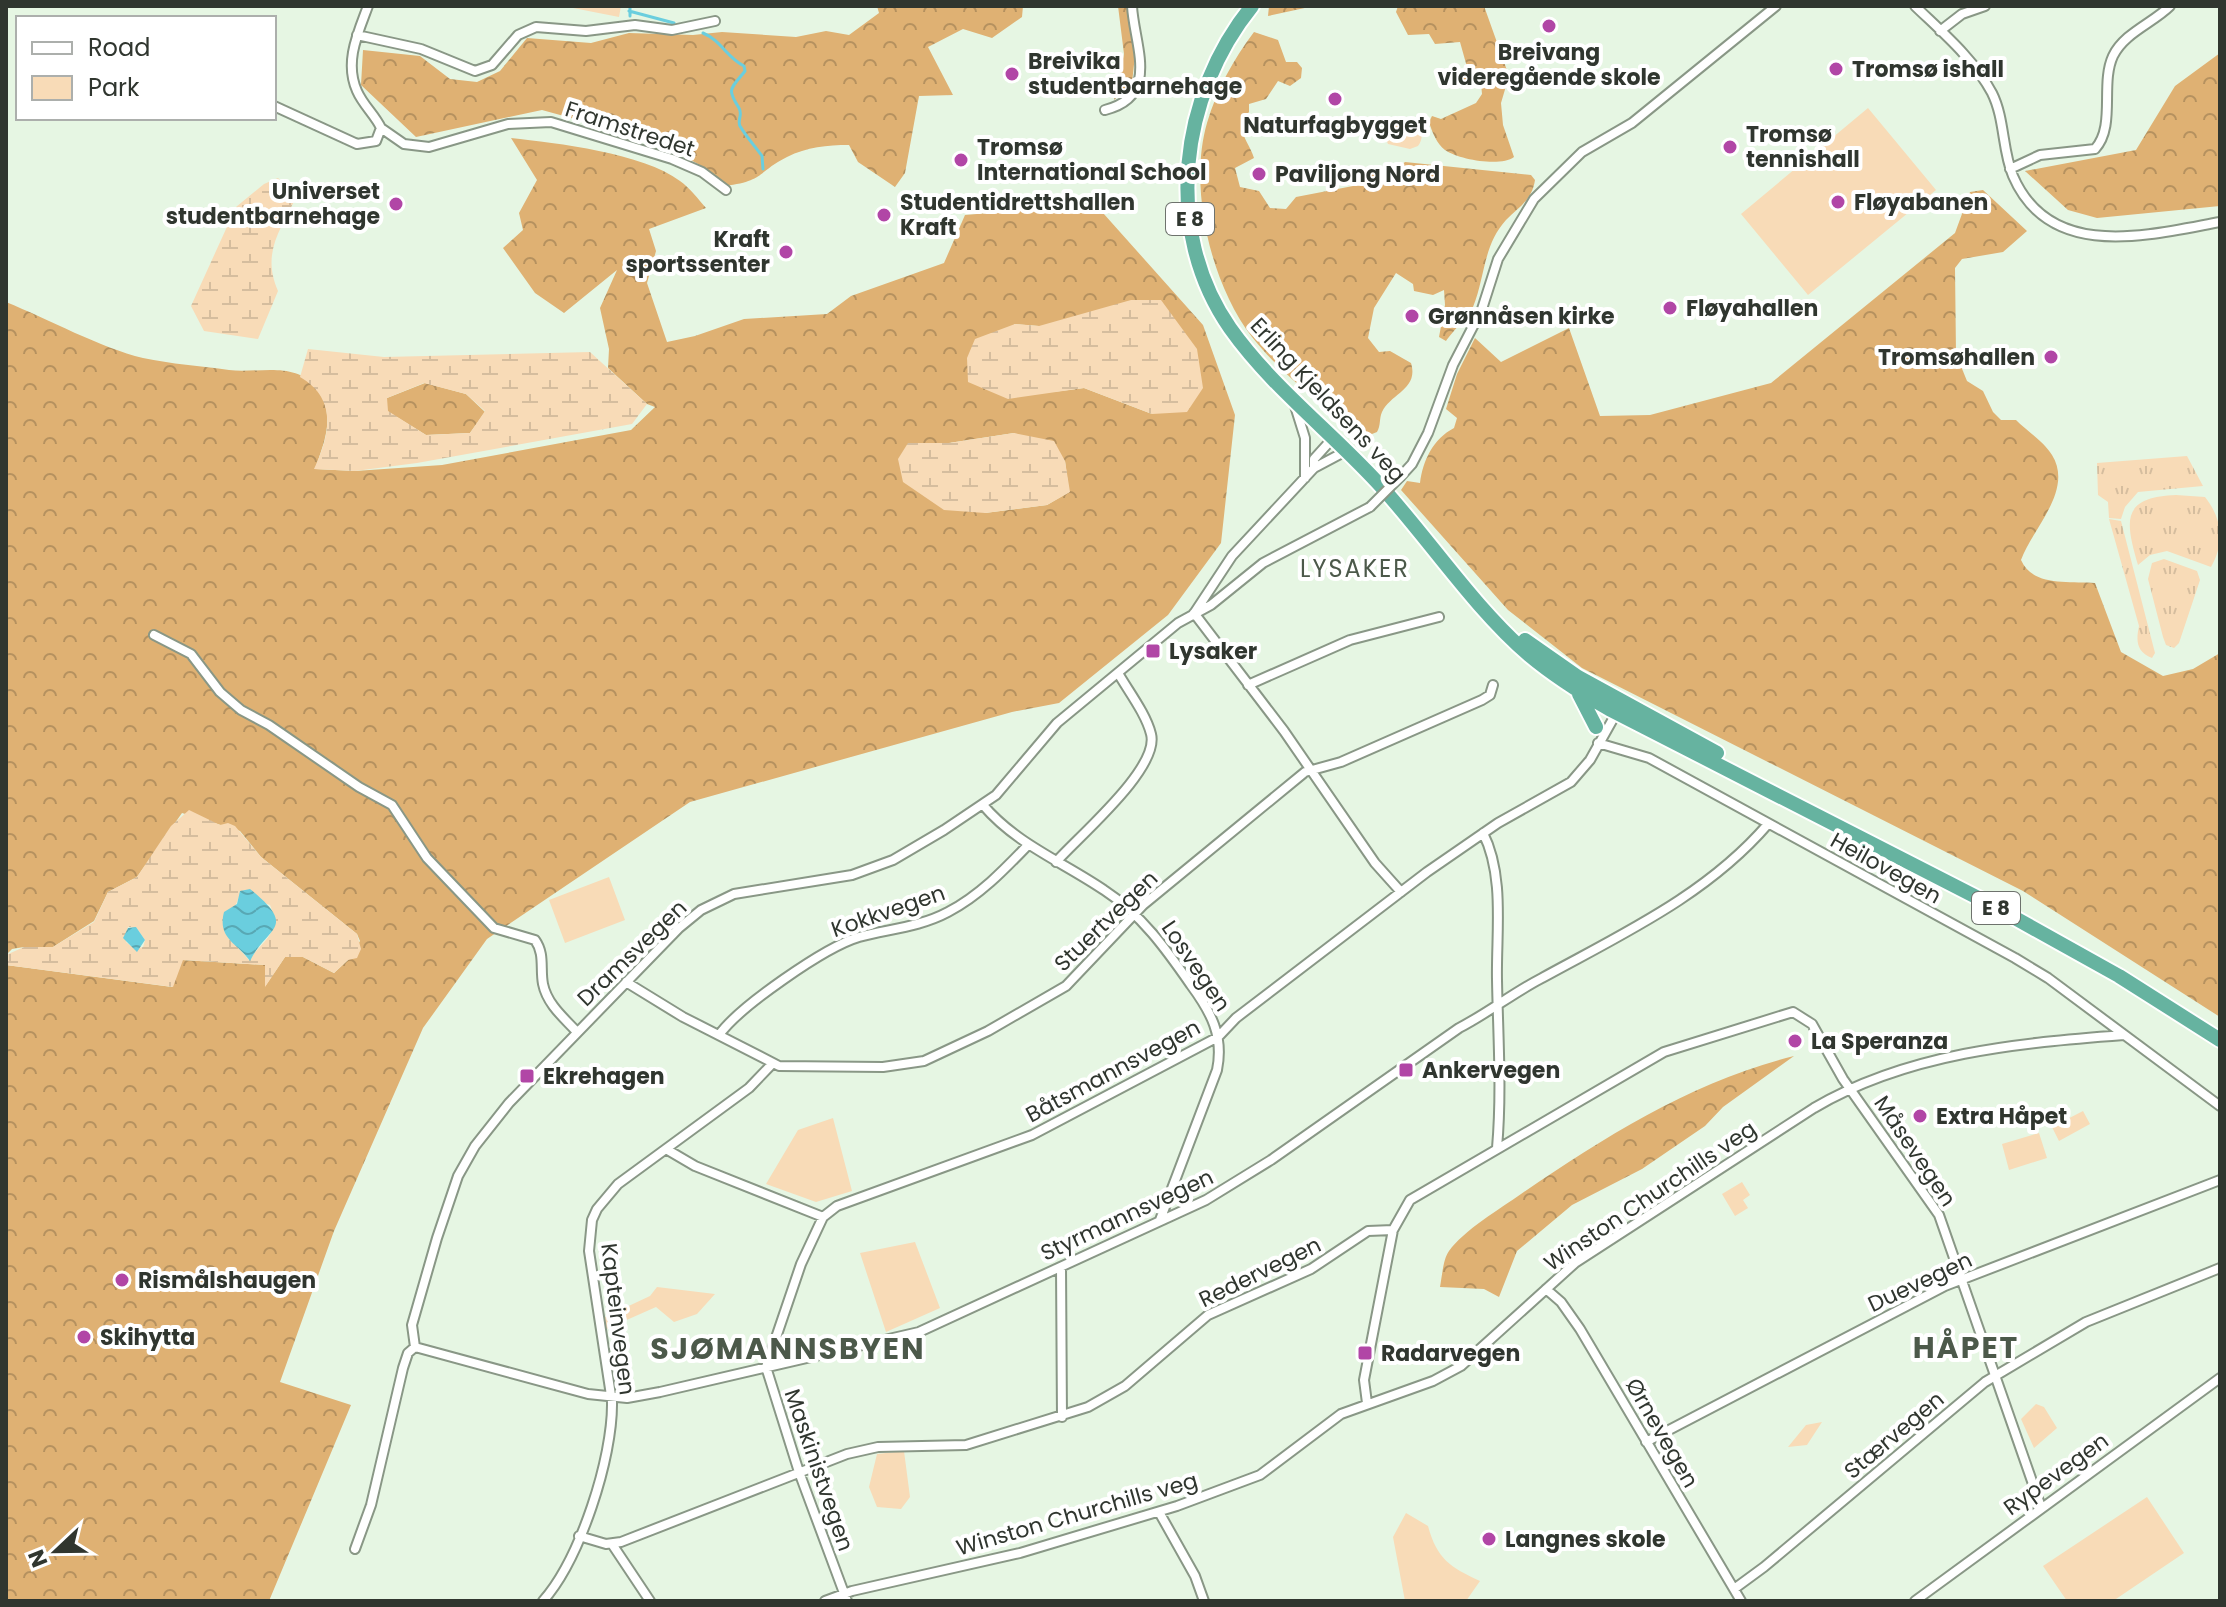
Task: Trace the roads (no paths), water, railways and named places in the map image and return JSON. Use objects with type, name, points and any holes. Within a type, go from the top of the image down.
[{"type":"highway","name":"Erling Kjeldsens veg","points":[[1252,6],[1225,47],[1199,102],[1188,156],[1188,208],[1201,267],[1228,325],[1528,654],[1577,691],[1615,708],[2077,952],[2220,1040]]},
{"type":"highway","name":"Erling Kjeldsens veg","points":[[1495,618],[1615,708]]},
{"type":"highway","name":"E 8","points":[[1577,691],[1596,727]]},
{"type":"street","points":[[276,107],[357,144],[373,143],[381,128],[354,84],[351,57],[368,6]]},
{"type":"street","points":[[1105,110],[1124,101],[1140,80],[1141,64],[1132,6]]},
{"type":"street","name":"Dramsvegen","points":[[355,1549],[371,1505],[403,1368],[408,1353],[415,1347],[412,1325],[458,1176],[493,1123],[679,928],[713,903],[748,890],[838,878],[880,866],[983,805],[1003,788],[1057,723],[1194,613],[1226,595],[1263,563],[1370,507],[1412,464],[1431,426],[1511,233],[1534,199],[1582,152],[1632,123],[1776,6]]},
{"type":"street","points":[[1915,6],[1983,77],[1994,97],[2010,169],[2034,207],[2075,233],[2103,239],[2220,222]]},
{"type":"street","points":[[1940,31],[1962,14],[1985,6]]},
{"type":"street","points":[[2010,169],[2040,155],[2095,149],[2102,138],[2108,77],[2114,53],[2170,6]]},
{"type":"street","points":[[357,35],[421,49],[475,71],[492,65],[518,35],[536,27],[586,31],[635,25],[672,30],[715,21]]},
{"type":"street","name":"Framstredet","points":[[381,128],[404,144],[429,147],[497,126],[551,122],[672,159],[702,172],[726,190]]},
{"type":"street","points":[[1292,398],[1305,438],[1305,478]]},
{"type":"street","name":"Dramsvegen","points":[[1314,468],[1314,459],[1333,438]]},
{"type":"street","name":"Dramsvegen","points":[[1194,613],[1232,556],[1314,468],[1346,451]]},
{"type":"street","points":[[1194,613],[1312,771],[1375,863],[1401,892]]},
{"type":"street","points":[[1248,685],[1350,640],[1439,617]]},
{"type":"street","points":[[154,635],[191,654],[220,692],[241,710],[269,725],[349,781],[392,805],[427,858],[494,928],[535,940],[542,953],[543,984],[550,1000],[577,1032]]},
{"type":"street","points":[[1056,862],[1131,783],[1151,749],[1151,731],[1118,673]]},
{"type":"street","name":"Stuertvegen","points":[[626,982],[772,1064],[789,1067],[883,1067],[915,1063],[937,1056],[1066,986],[1134,913],[1292,782],[1482,700],[1490,695],[1493,685]]},
{"type":"street","points":[[1598,743],[1596,727],[1615,708]]},
{"type":"street","name":"Båtsmannsvegen","points":[[823,1217],[837,1206],[1032,1135],[1218,1037],[1247,1009],[1401,892],[1483,833],[1571,782],[1590,760],[1615,708]]},
{"type":"street","name":"Heilovegen","points":[[1598,743],[1649,758],[2032,968],[2220,1106]]},
{"type":"street","name":"Losvegen","points":[[983,805],[1028,845],[1104,890],[1134,913],[1154,934],[1201,999],[1218,1037],[1219,1058],[1213,1083],[1160,1220]]},
{"type":"street","name":"Styrmannsvegen","points":[[415,1347],[565,1389],[611,1397],[660,1392],[919,1332],[1244,1178],[1451,1033],[1659,914],[1725,864],[1768,824]]},
{"type":"street","points":[[1483,833],[1494,871],[1501,1060],[1497,1148]]},
{"type":"street","name":"Kokkvegen","points":[[719,1035],[740,1012],[835,947],[858,937],[936,918],[962,905],[1028,845]]},
{"type":"street","points":[[1367,1403],[1364,1380],[1393,1230],[1401,1211],[1419,1193],[1664,1052],[1788,1012],[1801,1014],[1812,1024],[1850,1088]]},
{"type":"street","name":"Winston Churchills veg","points":[[825,1601],[1020,1553],[1159,1512],[1260,1475],[1329,1422],[1367,1403],[1419,1386],[1461,1366],[1585,1257],[1850,1088],[1999,1045],[2124,1035]]},
{"type":"street","name":"Kapteinvegen","points":[[543,1601],[560,1576],[579,1536],[603,1457],[611,1397],[589,1251],[592,1220],[618,1184],[749,1088],[772,1064]]},
{"type":"street","name":"Måsevegen","points":[[1850,1088],[1931,1202],[1963,1279],[2041,1507]]},
{"type":"street","points":[[666,1149],[695,1166],[823,1217]]},
{"type":"street","name":"Duevegen","points":[[1646,1442],[1963,1279],[2220,1180]]},
{"type":"street","name":"Maskinistvegen","points":[[823,1217],[801,1264],[766,1367],[799,1472],[846,1597]]},
{"type":"street","name":"Redervegen","points":[[612,1544],[863,1449],[966,1445],[1062,1417],[1113,1394],[1208,1315],[1311,1269],[1368,1231],[1393,1230]]},
{"type":"street","points":[[1061,1267],[1064,1322],[1062,1417]]},
{"type":"street","name":"Stærvegen","points":[[1734,1589],[1996,1375],[2086,1322],[2220,1268]]},
{"type":"street","name":"Ørnevegen","points":[[1546,1289],[1569,1311],[1741,1601]]},
{"type":"street","name":"Rypevegen","points":[[1915,1601],[2220,1378]]},
{"type":"street","points":[[1159,1512],[1195,1576],[1204,1601]]},
{"type":"street","points":[[579,1536],[612,1544],[650,1601]]},
{"type":"water","points":[[250,889],[265,902],[276,920],[275,927],[250,961],[226,935],[223,921],[224,912],[237,904],[240,891]]},
{"type":"water","points":[[136,927],[145,940],[137,952],[123,938],[128,928]]},
{"type":"waterway","points":[[630,6],[630,16]]},
{"type":"waterway","points":[[629,11],[674,23]]},
{"type":"waterway","points":[[703,33],[744,66],[745,71],[731,92],[740,111],[740,126],[762,156],[763,169]]},
{"type":"place","name":"Breivang videregående skole","points":[[1549,26]]},
{"type":"place","name":"Tromsø ishall","points":[[1836,69]]},
{"type":"place","name":"Breivika studentbarnehage","points":[[1012,74]]},
{"type":"place","name":"Naturfagbygget","points":[[1335,99]]},
{"type":"place","name":"Tromsø tennishall","points":[[1730,147]]},
{"type":"place","name":"Tromsø International School","points":[[961,160]]},
{"type":"place","name":"Paviljong Nord","points":[[1259,174]]},
{"type":"place","name":"Fløyabanen","points":[[1838,202]]},
{"type":"place","name":"Universet studentbarnehage","points":[[396,204]]},
{"type":"place","name":"Studentidrettshallen Kraft","points":[[884,215]]},
{"type":"place","name":"Kraft sportssenter","points":[[786,252]]},
{"type":"place","name":"Fløyahallen","points":[[1670,308]]},
{"type":"place","name":"Grønnåsen kirke","points":[[1412,316]]},
{"type":"place","name":"Tromsøhallen","points":[[2051,357]]},
{"type":"place","name":"Lysaker","points":[[1153,651]]},
{"type":"place","name":"La Speranza","points":[[1795,1041]]},
{"type":"place","name":"Ankervegen","points":[[1406,1070]]},
{"type":"place","name":"Ekrehagen","points":[[527,1076]]},
{"type":"place","name":"Extra Håpet","points":[[1920,1116]]},
{"type":"place","name":"Rismålshaugen","points":[[122,1280]]},
{"type":"place","name":"Skihytta","points":[[84,1337]]},
{"type":"place","name":"Radarvegen","points":[[1365,1353]]},
{"type":"place","name":"Langnes skole","points":[[1489,1539]]},
{"type":"district","name":"LYSAKER","points":[[1355,568]]},
{"type":"district","name":"HÅPET","points":[[1966,1347]]},
{"type":"district","name":"SJØMANNSBYEN","points":[[788,1348]]}]
